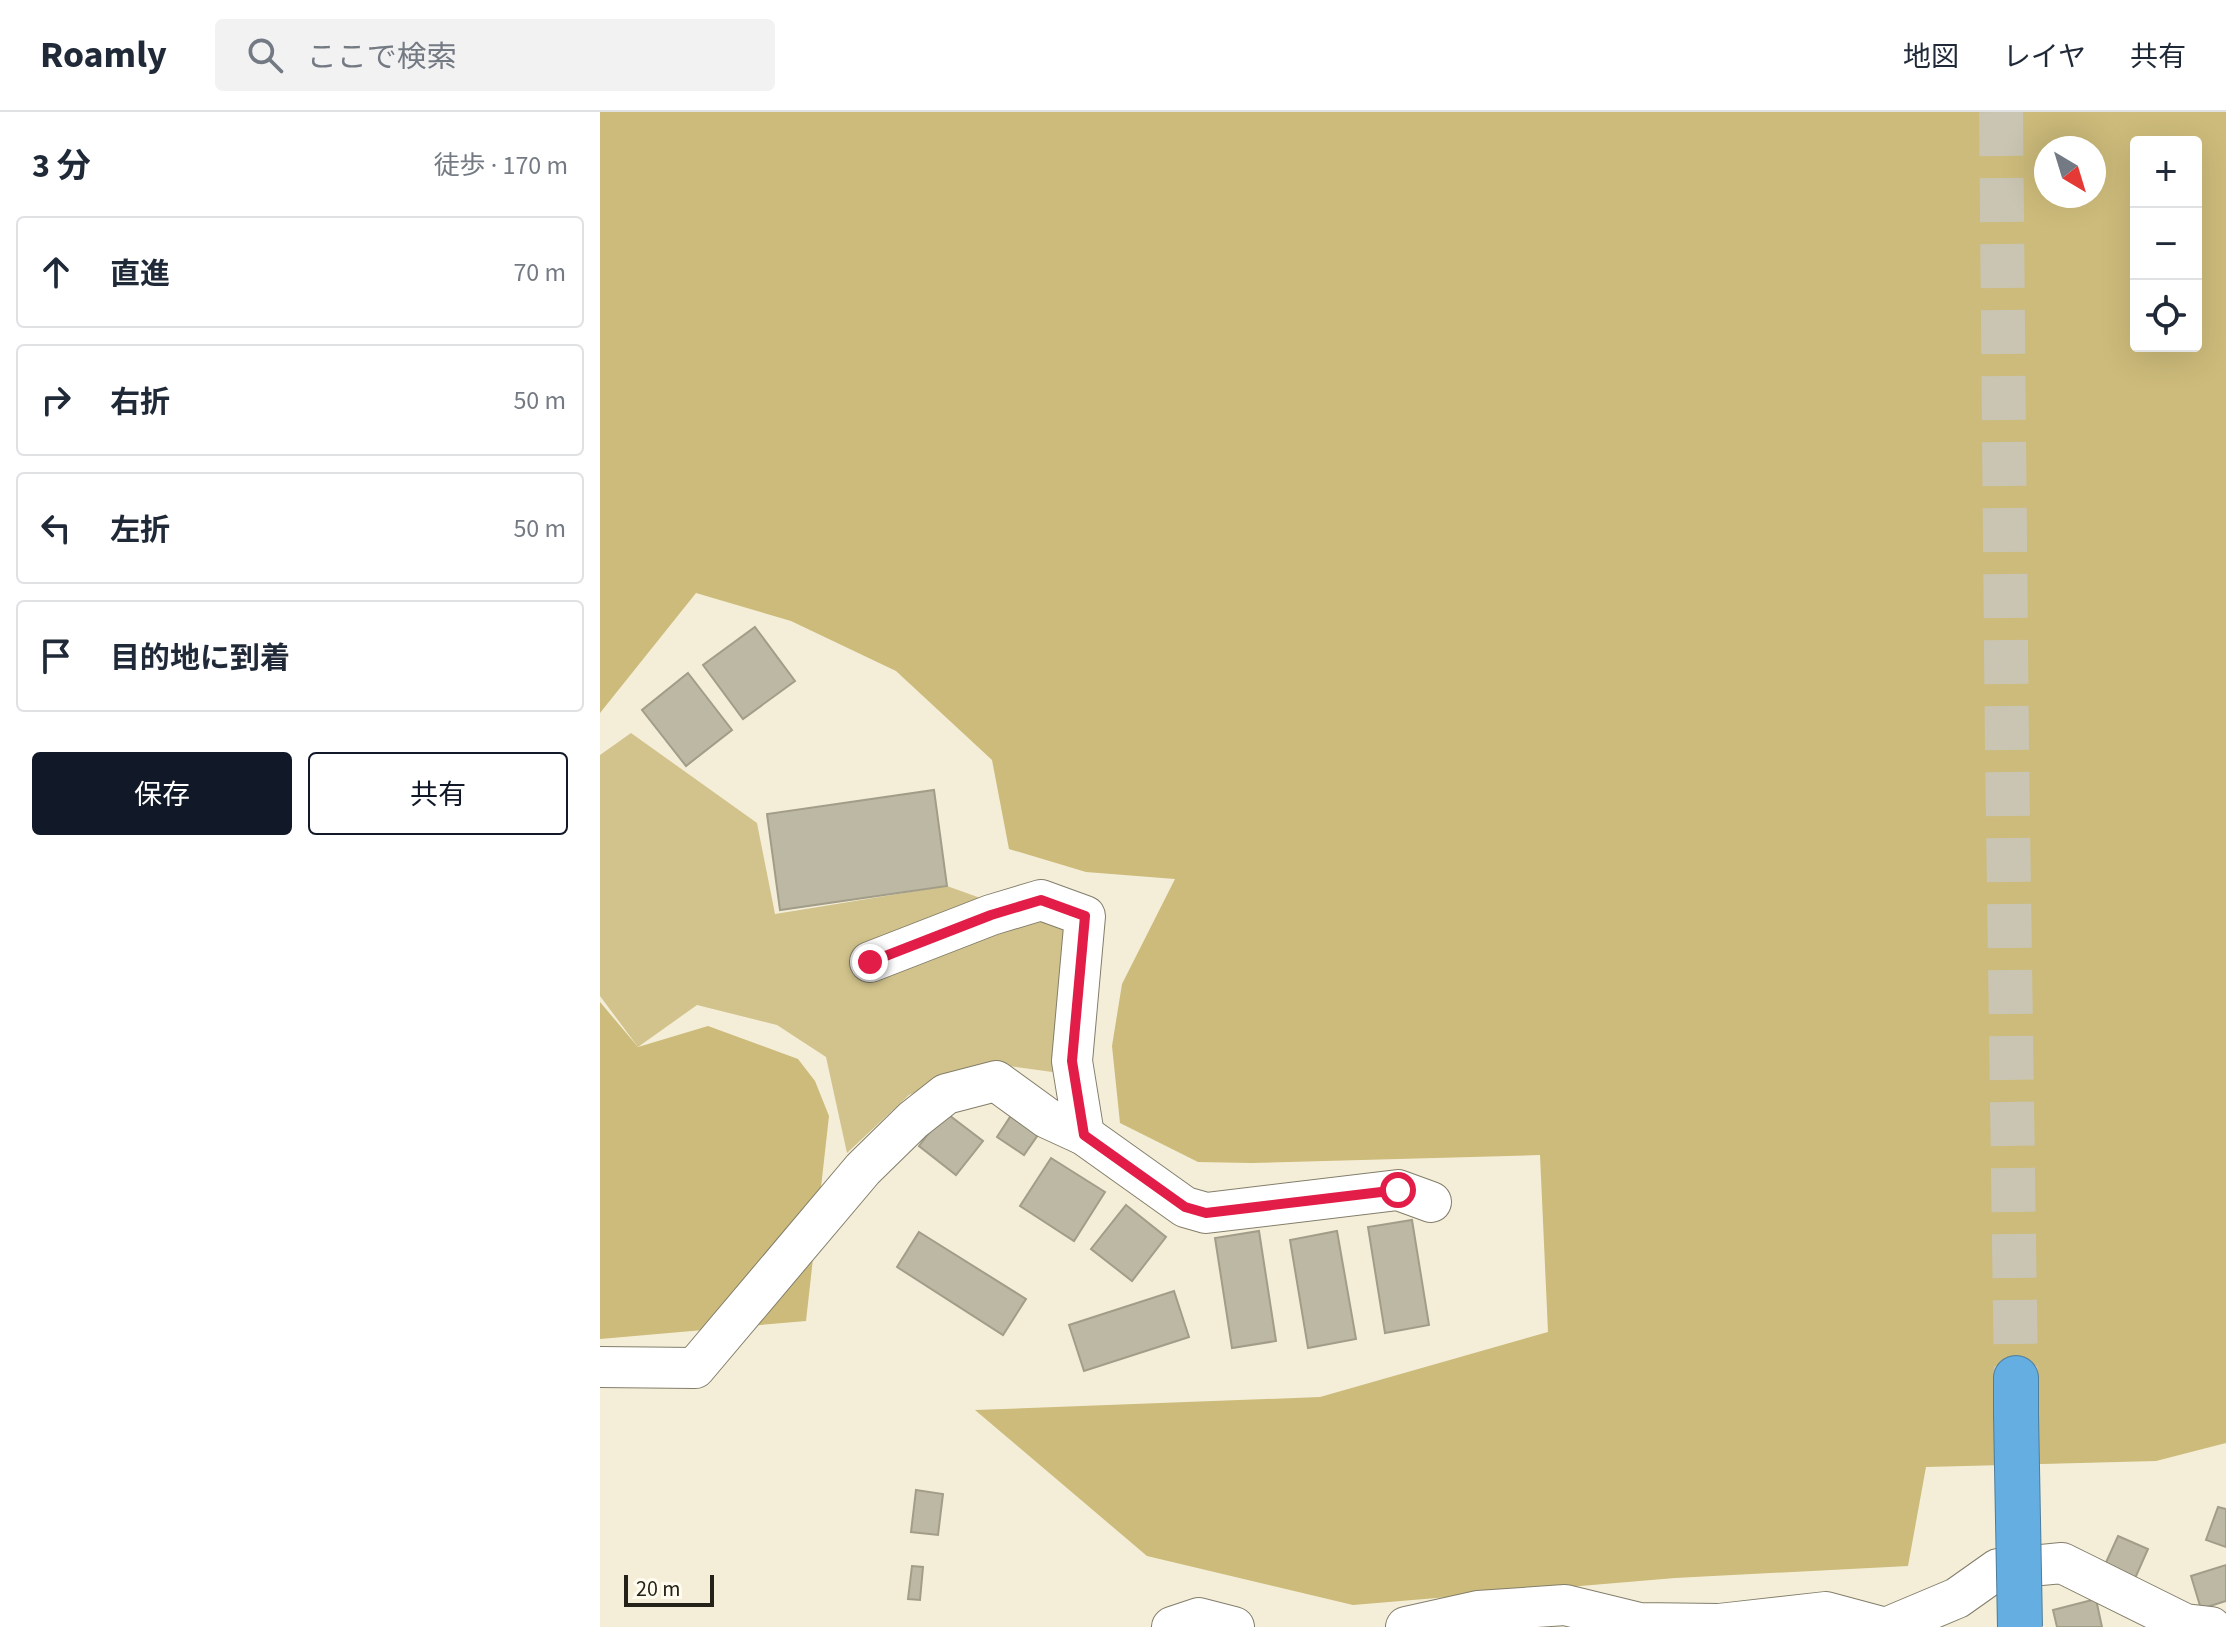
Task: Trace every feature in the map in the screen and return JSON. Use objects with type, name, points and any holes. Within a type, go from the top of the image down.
[{"type":"highway","points":[[2016,1396],[2020,1627]]},
{"type":"street","points":[[870,962],[991,915],[1041,900],[1085,916],[1072,1061],[1084,1135]]},
{"type":"street","points":[[600,1367],[695,1368],[863,1169],[913,1120],[946,1094],[996,1081],[1047,1118],[1084,1135],[1185,1207],[1206,1213],[1398,1190],[1431,1202]]},
{"type":"street","points":[[1888,1627],[1957,1598],[1998,1569],[2062,1563],[2185,1624],[2211,1627]]},
{"type":"street","points":[[1406,1627],[1478,1611],[1565,1605],[1639,1623],[1719,1624],[1826,1612],[1882,1627]]},
{"type":"street","points":[[1172,1627],[1199,1618],[1234,1627]]},
{"type":"shaded area","points":[[600,112],[2226,112],[2226,1443],[2156,1461],[1926,1467],[1908,1566],[1675,1578],[1353,1605],[1147,1556],[975,1410],[1320,1397],[1548,1332],[1540,1155],[1198,1162],[1120,1123],[1112,1046],[1122,984],[1175,879],[1086,872],[1009,849],[992,760],[896,671],[791,621],[696,593],[600,713]]},
{"type":"shaded area","points":[[631,733],[757,823],[775,914],[947,886],[1083,935],[1074,1075],[987,1063],[909,1095],[847,1153],[826,1057],[777,1025],[697,1005],[638,1047],[600,996],[600,755]]},
{"type":"shaded area","points":[[600,1002],[638,1047],[708,1026],[798,1059],[815,1081],[829,1116],[806,1321],[600,1339]]},
{"type":"building","points":[[755,627],[795,681],[743,719],[703,665]]},
{"type":"building","points":[[688,673],[732,730],[686,766],[642,710]]},
{"type":"building","points":[[934,790],[947,886],[780,910],[767,814]]},
{"type":"building","points":[[945,1112],[983,1141],[956,1175],[919,1146]]},
{"type":"building","points":[[1012,1114],[1040,1132],[1024,1155],[997,1137]]},
{"type":"building","points":[[1051,1158],[1105,1192],[1074,1241],[1020,1206]]},
{"type":"building","points":[[1126,1205],[1166,1237],[1132,1281],[1091,1249]]},
{"type":"building","points":[[1412,1220],[1429,1325],[1385,1333],[1368,1227]]},
{"type":"building","points":[[1259,1231],[1276,1341],[1232,1348],[1215,1238]]},
{"type":"building","points":[[1337,1231],[1356,1339],[1308,1348],[1290,1240]]},
{"type":"building","points":[[919,1232],[1026,1299],[1003,1335],[897,1267]]},
{"type":"building","points":[[1174,1291],[1189,1337],[1084,1371],[1069,1325]]},
{"type":"building","points":[[916,1490],[943,1494],[938,1535],[911,1532]]},
{"type":"building","points":[[2218,1507],[2226,1509],[2226,1547],[2206,1540]]},
{"type":"building","points":[[2118,1536],[2148,1549],[2133,1583],[2103,1569]]},
{"type":"building","points":[[2226,1565],[2226,1601],[2201,1609],[2191,1576]]},
{"type":"building","points":[[912,1566],[923,1567],[920,1600],[908,1599]]},
{"type":"building","points":[[2096,1599],[2102,1627],[2057,1627],[2053,1610]]},
{"type":"tunnel","points":[[2001,112],[2016,1378]]},
{"type":"route","points":[[870,962],[991,915],[1041,900],[1085,916],[1072,1061],[1084,1135],[1185,1207],[1206,1213],[1398,1190]]}]
